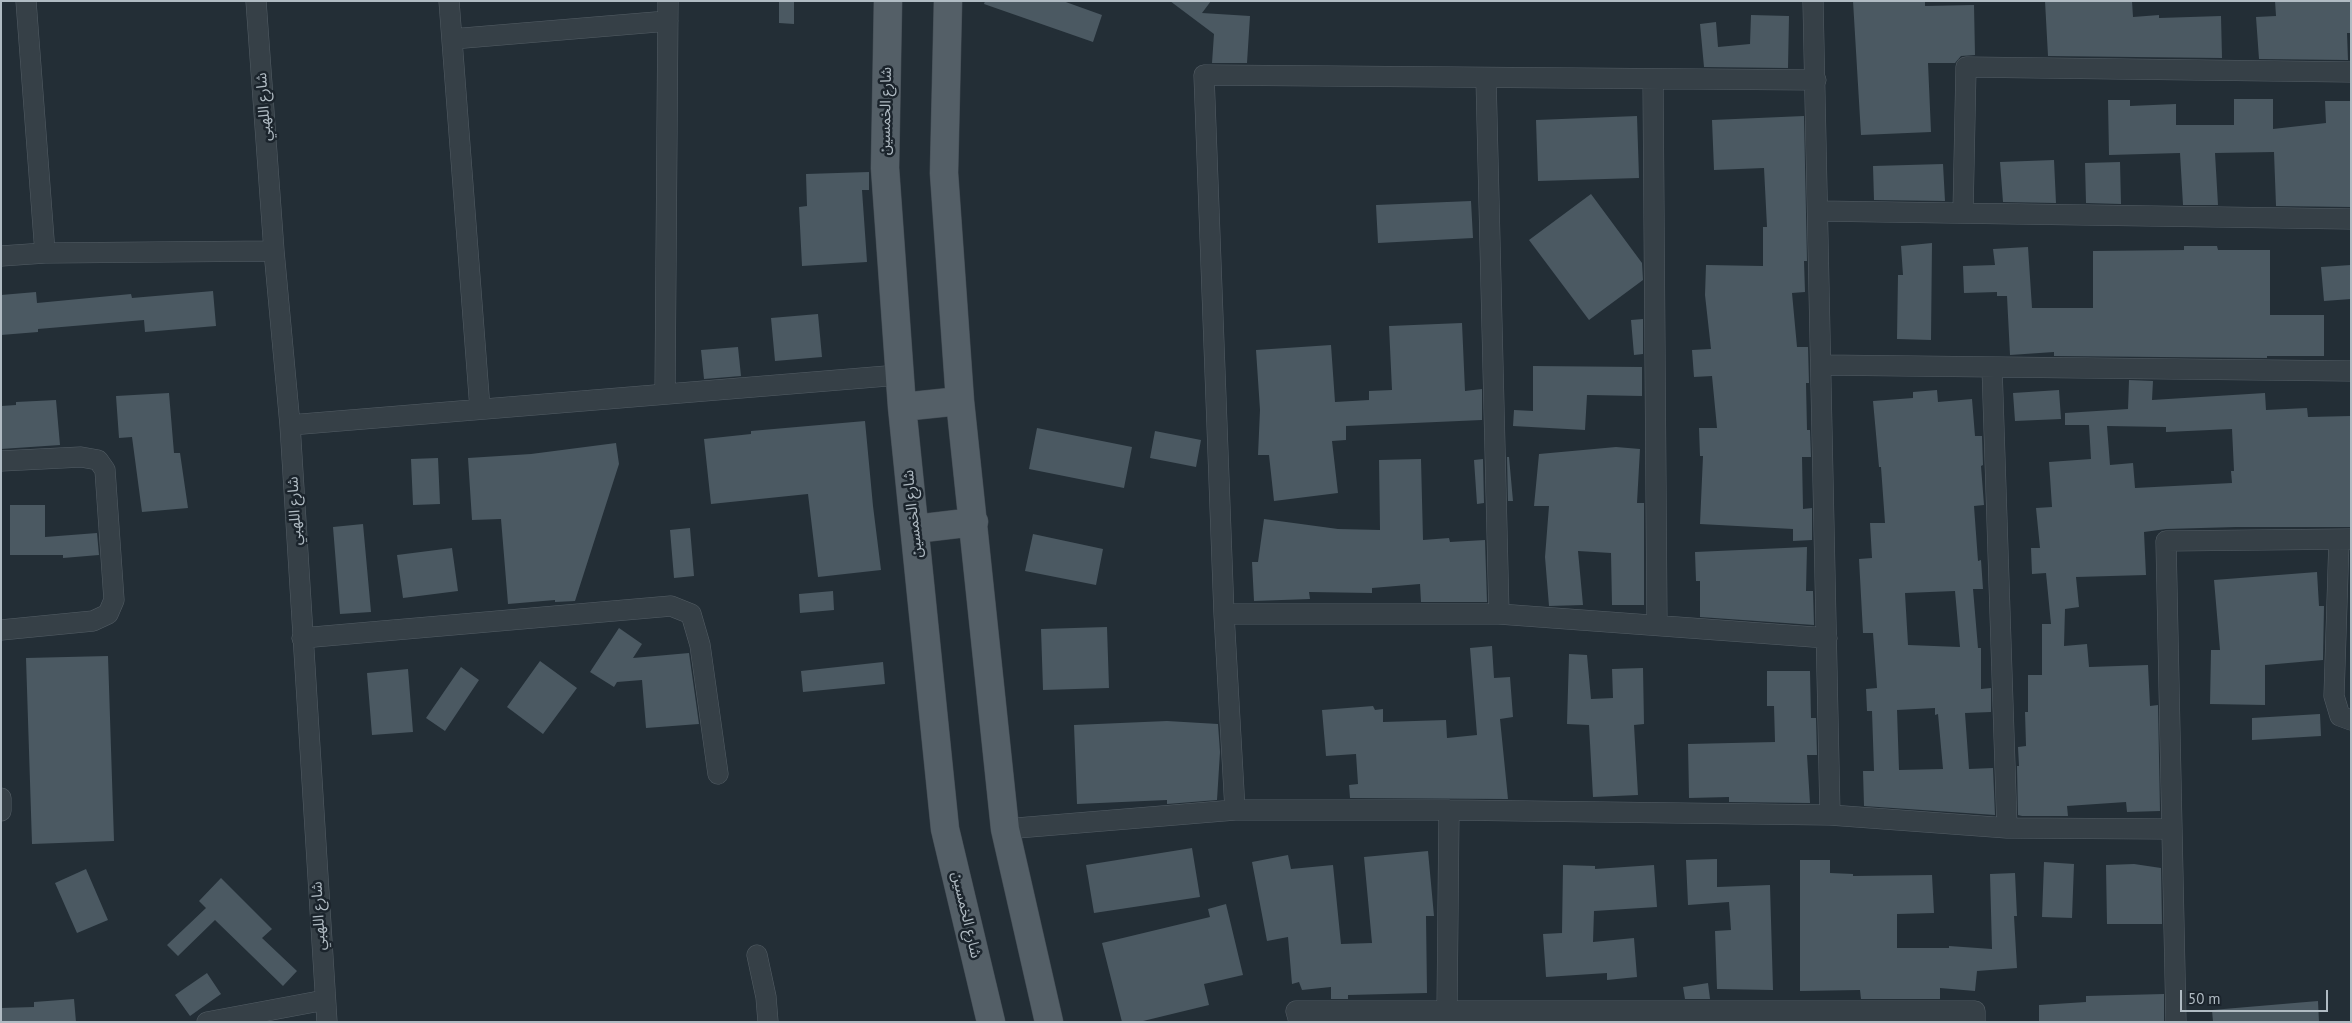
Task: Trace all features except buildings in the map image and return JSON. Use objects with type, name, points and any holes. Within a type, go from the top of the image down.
[{"type":"main road","name":"شارع الخمسين","points":[[888,1],[885,168],[902,407],[945,829],[991,1022]]},
{"type":"main road","points":[[948,1],[944,173],[960,401],[1005,829],[1049,1022]]},
{"type":"main road","points":[[902,407],[960,401]]},
{"type":"main road","points":[[915,529],[974,522]]},
{"type":"street","points":[[26,1],[45,253]]},
{"type":"street","name":"شارع اللهبي","points":[[256,1],[274,251],[290,424],[324,1000],[327,1022]]},
{"type":"street","points":[[449,1],[480,409]]},
{"type":"street","points":[[1813,1],[1830,815]]},
{"type":"street","points":[[452,39],[668,11],[665,394]]},
{"type":"street","points":[[1963,213],[1966,67],[2351,72]]},
{"type":"street","points":[[1235,810],[1224,614],[1204,76],[1816,80]]},
{"type":"street","points":[[1486,78],[1499,614]]},
{"type":"street","points":[[1653,79],[1657,624]]},
{"type":"street","points":[[1818,211],[2351,219]]},
{"type":"street","points":[[1,256],[45,253],[274,251]]},
{"type":"street","points":[[1821,365],[2351,371]]},
{"type":"street","points":[[1992,367],[2007,828]]},
{"type":"street","points":[[290,424],[899,375]]},
{"type":"street","points":[[1,461],[81,457],[98,460],[105,470],[114,600],[108,614],[93,621],[1,630]]},
{"type":"street","points":[[2176,1022],[2166,541],[2345,540],[2334,696],[2340,716],[2351,720]]},
{"type":"street","points":[[302,638],[671,606],[692,614],[700,645],[718,774]]},
{"type":"street","points":[[1224,614],[1499,614],[1657,624],[1827,638]]},
{"type":"street","points":[[1,798],[1,811]]},
{"type":"street","points":[[1005,829],[1235,810],[1449,810],[1830,815],[2007,828],[2171,830]]},
{"type":"street","points":[[1446,1011],[1449,810]]},
{"type":"street","points":[[757,955],[766,997],[768,1022]]},
{"type":"street","points":[[207,1022],[324,1000]]},
{"type":"street","points":[[1299,1022],[1296,1012],[1446,1011],[1974,1011],[1975,1022]]}]
